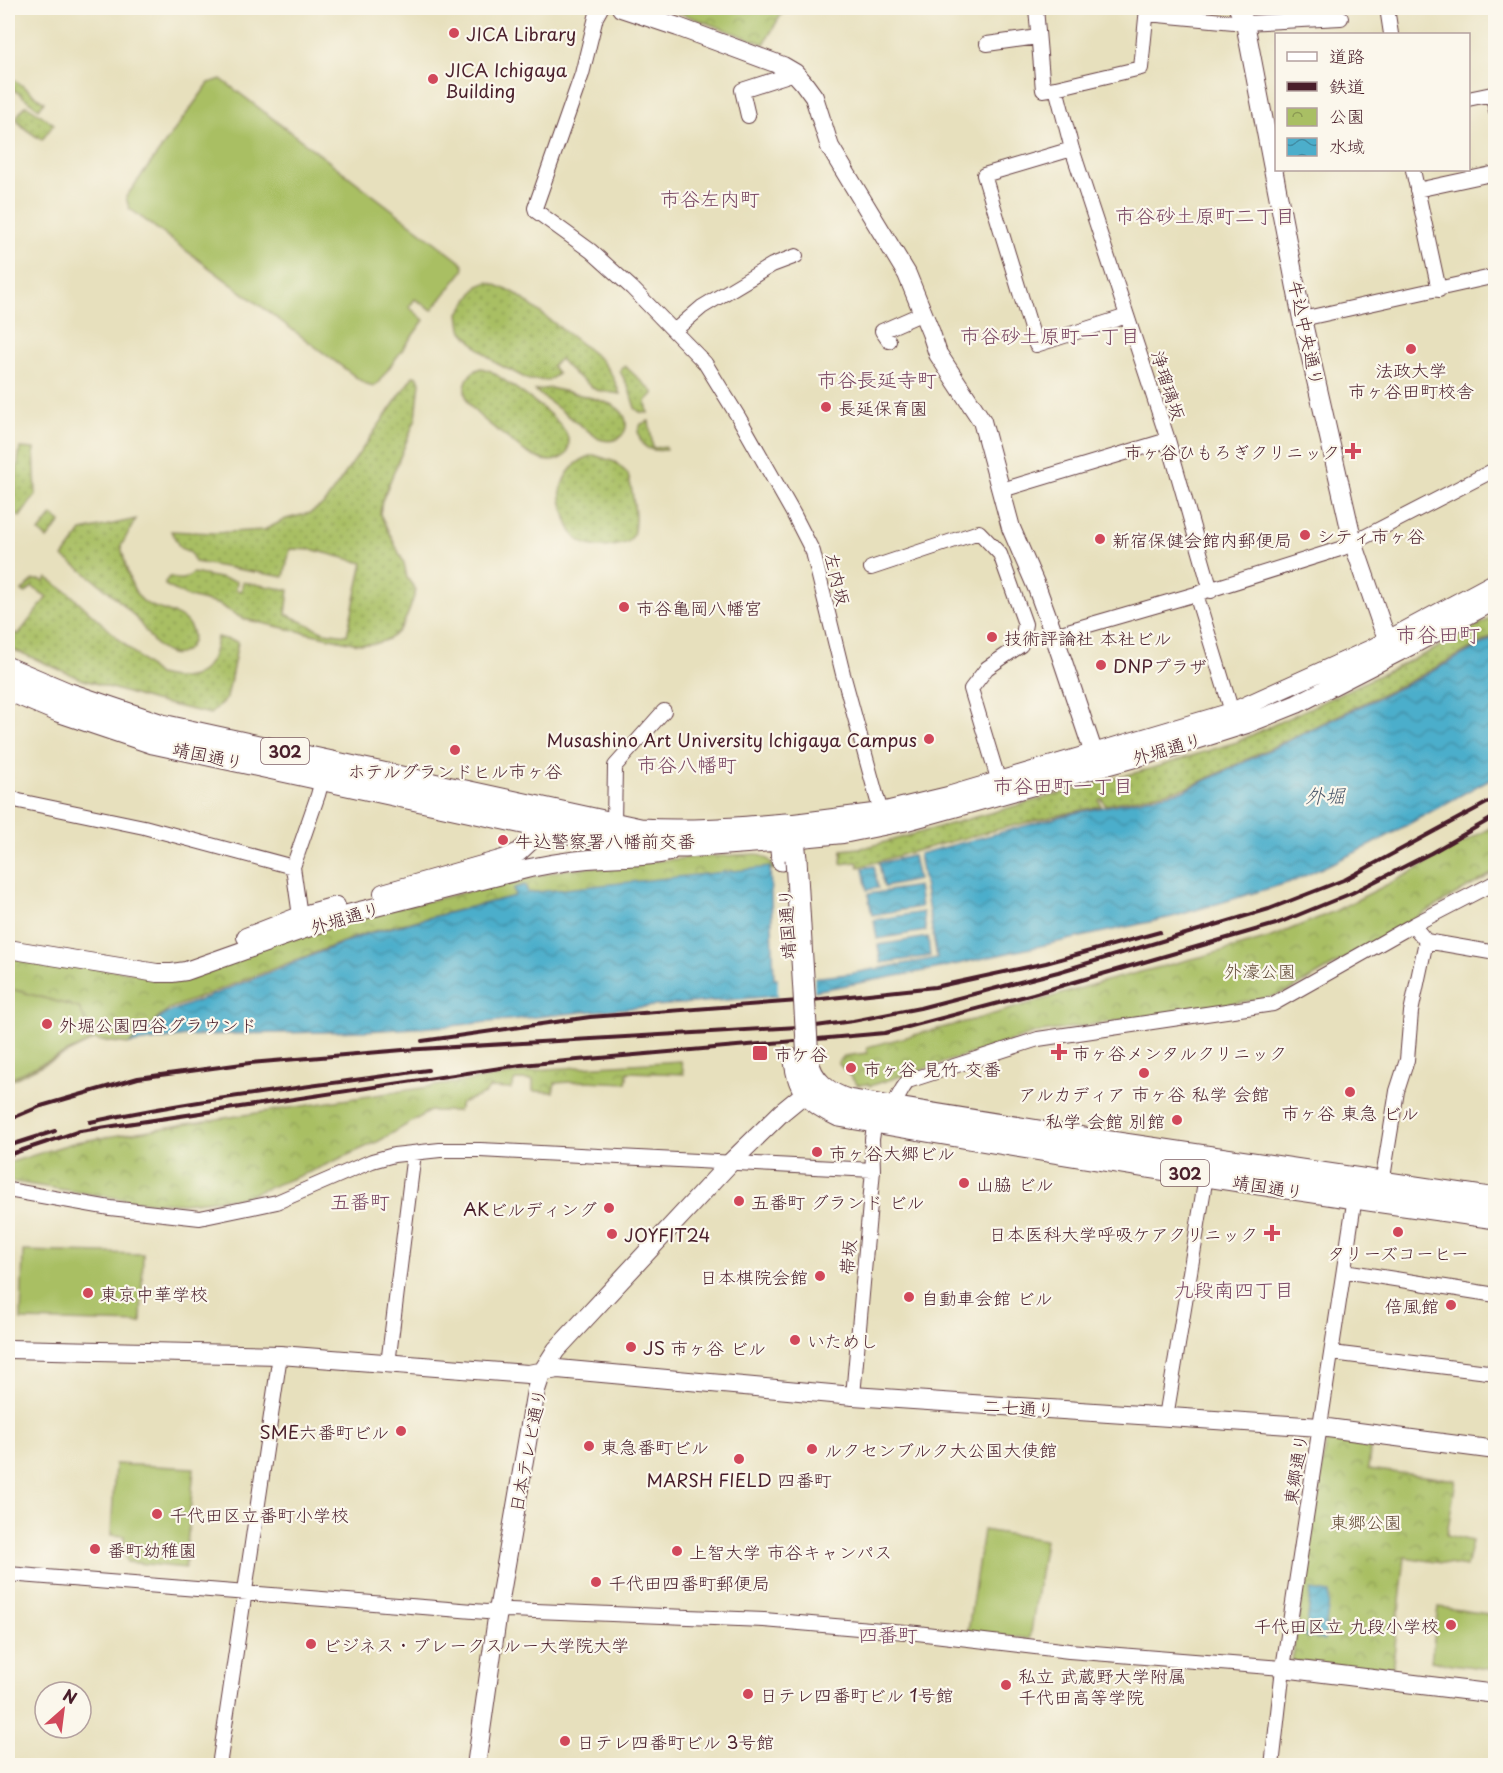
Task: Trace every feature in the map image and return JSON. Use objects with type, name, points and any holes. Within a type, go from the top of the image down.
[{"type":"main road","name":"靖国通り","points":[[8,668],[67,693],[162,725],[640,829],[743,827],[788,844]]},
{"type":"main road","name":"靖国通り","points":[[8,690],[58,711],[153,743],[620,843],[652,847],[788,844]]},
{"type":"main road","name":"靖国通り","points":[[788,844],[808,1074],[819,1105],[839,1116],[876,1114],[1357,1189],[1496,1199]]},
{"type":"main road","name":"靖国通り","points":[[876,1114],[1206,1176],[1357,1189]]},
{"type":"main road","name":"靖国通り","points":[[1381,1192],[1496,1218]]},
{"type":"street","name":"左内坂","points":[[601,8],[596,17],[582,74],[535,208],[591,251],[632,288],[705,363],[793,513],[813,552],[843,674],[883,819]]},
{"type":"street","points":[[621,8],[783,66],[795,73],[814,98],[830,147],[907,274],[938,354],[982,422],[1011,528],[1037,588],[1094,754]]},
{"type":"street","points":[[1036,8],[1043,90],[1141,68],[1147,11],[1341,18]]},
{"type":"street","points":[[1387,8],[1391,33]]},
{"type":"street","name":"牛込中央通り","points":[[1242,15],[1302,320],[1353,542],[1392,647]]},
{"type":"street","points":[[987,44],[1038,37]]},
{"type":"street","points":[[748,116],[742,90],[795,73]]},
{"type":"street","name":"浄瑠璃坂","points":[[1056,88],[1072,149],[1168,440],[1211,591]]},
{"type":"street","points":[[1470,99],[1492,94],[1496,111]]},
{"type":"street","points":[[1072,149],[984,175],[1036,345],[1127,316]]},
{"type":"street","points":[[1413,171],[1439,290]]},
{"type":"street","points":[[1417,190],[1496,173]]},
{"type":"street","points":[[674,331],[702,307],[772,265],[796,256]]},
{"type":"street","points":[[1302,320],[1496,276]]},
{"type":"street","points":[[889,341],[882,331],[923,313]]},
{"type":"street","points":[[1002,490],[1168,440]]},
{"type":"street","points":[[1054,635],[1211,591],[1343,548],[1496,469]]},
{"type":"street","points":[[871,568],[979,532],[1000,554],[1025,624],[1021,645],[987,668],[971,689],[999,782]]},
{"type":"street","name":"外堀通り","points":[[788,844],[1171,748],[1247,724],[1297,704],[1496,582]]},
{"type":"street","points":[[1196,594],[1232,712]]},
{"type":"street","name":"外堀通り","points":[[883,819],[1232,712],[1392,647],[1496,600]]},
{"type":"street","points":[[614,823],[615,766],[664,711]]},
{"type":"street","points":[[300,916],[293,867],[322,780]]},
{"type":"street","points":[[8,796],[19,801],[144,827],[293,867]]},
{"type":"street","name":"外堀通り","points":[[8,940],[152,962],[186,960],[300,916],[503,859],[519,852],[555,818],[569,813]]},
{"type":"street","name":"外堀通り","points":[[8,949],[158,973],[186,971],[344,915],[530,868],[570,861],[650,857],[686,847]]},
{"type":"street","points":[[876,1114],[894,1104],[908,1082],[1038,1039],[1273,1004],[1413,925],[1496,882]]},
{"type":"street","points":[[1413,925],[1426,941],[1496,953]]},
{"type":"street","points":[[1381,1192],[1397,1091],[1407,1060],[1411,1012],[1426,941]]},
{"type":"street","name":"日本テレビ通り","points":[[476,1766],[498,1611],[536,1390],[542,1372],[556,1350],[729,1163],[775,1118],[808,1074]]},
{"type":"street","name":"帯坂","points":[[853,1396],[873,1170],[872,1139],[876,1114]]},
{"type":"street","points":[[8,1190],[110,1208],[200,1218],[277,1202],[372,1161],[414,1152],[480,1150],[873,1170]]},
{"type":"street","points":[[388,1364],[414,1152]]},
{"type":"street","points":[[1166,1418],[1206,1176]]},
{"type":"street","name":"東郷通り","points":[[1272,1766],[1283,1668],[1357,1189]]},
{"type":"street","points":[[1344,1271],[1496,1295]]},
{"type":"street","name":"二七通り","points":[[8,1349],[280,1355],[528,1374],[558,1369],[853,1396],[1320,1427],[1496,1450]]},
{"type":"street","points":[[1332,1353],[1496,1373]]},
{"type":"street","points":[[219,1766],[280,1355]]},
{"type":"street","points":[[8,1574],[453,1610],[486,1612],[510,1610],[764,1620],[917,1632],[1069,1651],[1283,1668],[1496,1694]]},
{"type":"green space","points":[[666,8],[785,8],[764,44]]},
{"type":"green space","points":[[8,75],[44,102],[39,109],[8,85]]},
{"type":"green space","points":[[221,79],[462,263],[464,267],[432,310],[415,299],[409,307],[424,320],[378,383],[373,386],[364,383],[129,208],[126,197],[209,83]]},
{"type":"green space","points":[[26,105],[54,124],[42,140],[27,130],[18,120],[17,117]]},
{"type":"green space","points":[[488,282],[515,293],[601,360],[612,375],[620,394],[596,390],[573,373],[560,359],[552,366],[558,374],[549,380],[529,380],[496,363],[461,329],[459,313],[478,286]]},
{"type":"green space","points":[[625,366],[654,393],[646,401],[648,413],[640,412],[635,408],[620,371]]},
{"type":"green space","points":[[481,368],[491,371],[533,401],[562,427],[568,438],[567,454],[553,461],[536,457],[518,447],[475,411],[469,404],[465,389],[469,376]]},
{"type":"green space","points":[[413,376],[418,377],[420,382],[416,418],[382,501],[380,514],[404,563],[407,578],[416,590],[408,614],[397,632],[380,642],[353,643],[243,619],[220,605],[186,596],[165,585],[170,576],[182,579],[193,573],[237,581],[236,590],[241,591],[243,582],[289,590],[286,614],[324,632],[347,635],[363,563],[314,550],[290,549],[284,577],[195,562],[190,552],[180,548],[171,531],[213,533],[264,530],[286,519],[310,513],[324,504]]},
{"type":"green space","points":[[550,388],[614,406],[625,418],[625,431],[616,439],[608,441],[599,439],[535,391]]},
{"type":"green space","points":[[649,421],[653,448],[665,447],[666,450],[647,448],[641,441],[638,431],[641,424]]},
{"type":"green space","points":[[20,448],[34,449],[36,494],[20,517],[11,511]]},
{"type":"green space","points":[[594,455],[615,462],[628,474],[635,519],[633,536],[625,543],[603,547],[587,545],[575,537],[567,521],[561,497],[565,478],[577,463]]},
{"type":"green space","points":[[52,515],[61,522],[47,539],[39,532]]},
{"type":"green space","points":[[136,519],[121,546],[129,575],[138,596],[143,601],[181,617],[190,627],[192,642],[187,650],[181,653],[174,655],[157,646],[134,616],[117,599],[92,577],[63,557],[82,531]]},
{"type":"green space","points":[[47,578],[69,593],[158,675],[191,677],[206,668],[215,650],[217,637],[238,642],[227,698],[210,714],[154,701],[81,679],[12,649],[8,642],[8,629],[18,635],[47,597],[32,587],[26,593],[22,591],[33,580],[44,582]]},
{"type":"green space","points":[[1495,616],[1495,635],[1420,676],[1189,787],[1105,805],[1102,799],[1099,800],[1101,806],[979,834],[859,867],[857,862],[841,864],[842,850],[867,847],[900,838],[1149,769],[1237,742],[1433,650]]},
{"type":"green space","name":"外濠公園","points":[[1495,825],[1495,872],[1289,991],[1268,998],[1036,1033],[870,1086],[868,1084],[858,1085],[838,1063],[844,1056],[867,1053],[867,1047],[1269,938],[1335,911],[1408,874]]},
{"type":"green space","points":[[757,854],[769,860],[775,869],[528,893],[525,885],[514,888],[515,896],[366,933],[169,1009],[129,1044],[94,1040],[8,1082],[8,955],[174,978],[313,927],[563,870]]},
{"type":"green space","name":"外堀公園四谷グラウンド","points":[[8,988],[79,1008],[94,1040],[8,1079]]},
{"type":"green space","points":[[681,1061],[684,1074],[628,1072],[626,1083],[586,1081],[555,1083],[553,1092],[533,1091],[533,1080],[515,1080],[511,1089],[489,1088],[485,1094],[461,1103],[458,1111],[430,1111],[379,1141],[312,1171],[244,1197],[183,1203],[142,1202],[8,1181],[8,1163],[76,1142],[547,1069]]},
{"type":"green space","points":[[23,1251],[143,1254],[141,1323],[21,1320]]},
{"type":"green space","name":"東郷公園","points":[[1327,1437],[1371,1443],[1368,1469],[1456,1480],[1447,1535],[1472,1541],[1466,1567],[1405,1557],[1392,1673],[1292,1661]]},
{"type":"green space","points":[[115,1464],[194,1468],[185,1568],[127,1562],[124,1552],[124,1536],[111,1535]]},
{"type":"green space","points":[[983,1530],[1045,1540],[1030,1639],[968,1631]]},
{"type":"green space","points":[[1438,1607],[1495,1615],[1495,1670],[1431,1661]]},
{"type":"water","name":"外堀","points":[[1495,637],[1495,776],[1371,845],[1294,881],[1172,917],[935,969],[814,991],[450,1026],[186,1036],[130,1044],[167,1013],[366,934],[515,896],[514,888],[525,885],[528,893],[770,867],[774,978],[811,978],[848,974],[937,958],[919,854],[1070,814],[1186,790],[1422,677]]},
{"type":"water","points":[[913,856],[918,880],[884,887],[879,863]]},
{"type":"water","points":[[874,866],[878,888],[867,890],[863,868]]},
{"type":"water","points":[[918,886],[921,907],[872,915],[868,894]]},
{"type":"water","points":[[923,912],[926,931],[877,939],[874,920]]},
{"type":"water","points":[[928,937],[930,956],[881,963],[878,945]]},
{"type":"water","points":[[1311,1590],[1330,1593],[1324,1640],[1306,1637]]},
{"type":"pier","points":[[778,975],[814,975],[814,994],[778,999]]},
{"type":"railway","points":[[8,1120],[41,1106],[138,1078],[250,1063],[403,1050],[816,1026],[920,1008],[1058,972],[1269,909],[1346,879],[1496,798]]},
{"type":"railway","points":[[8,1155],[80,1131],[521,1065],[885,1033],[1033,994],[1276,924],[1352,893],[1431,853],[1496,816]]},
{"type":"railway","points":[[422,1041],[590,1017],[812,1000],[935,987],[1046,963],[1160,932]]},
{"type":"railway","points":[[90,1122],[216,1099],[428,1070]]},
{"type":"railway","points":[[8,1146],[55,1131]]},
{"type":"place","name":"JICA Library","points":[[454,33]]},
{"type":"place","name":"JICA Ichigaya Building","points":[[433,79]]},
{"type":"place","name":"法政大学 市ヶ谷田町校舎","points":[[1411,349]]},
{"type":"place","name":"長延保育園","points":[[826,407]]},
{"type":"place","name":"市ヶ谷ひもろぎクリニック","points":[[1353,451]]},
{"type":"place","name":"シティ市ヶ谷","points":[[1305,535]]},
{"type":"place","name":"新宿保健会館内郵便局","points":[[1100,539]]},
{"type":"place","name":"市谷亀岡八幡宮","points":[[624,607]]},
{"type":"place","name":"技術評論社 本社ビル","points":[[992,637]]},
{"type":"place","name":"DNPプラザ","points":[[1101,665]]},
{"type":"place","name":"Musashino Art University Ichigaya Campus","points":[[929,739]]},
{"type":"place","name":"ホテルグランドヒル市ヶ谷","points":[[455,750]]},
{"type":"place","name":"牛込警察署八幡前交番","points":[[503,840]]},
{"type":"place","name":"外堀公園四谷グラウンド","points":[[47,1024]]},
{"type":"place","name":"市ヶ谷メンタルクリニック","points":[[1059,1052]]},
{"type":"place","name":"市ケ谷","points":[[760,1053]]},
{"type":"place","name":"市ヶ谷 見竹 交番","points":[[851,1068]]},
{"type":"place","name":"アルカディア 市ヶ谷 私学 会館","points":[[1144,1073]]},
{"type":"place","name":"市ヶ谷 東急 ビル","points":[[1350,1092]]},
{"type":"place","name":"私学 会館 別館","points":[[1177,1120]]},
{"type":"place","name":"市ヶ谷大郷ビル","points":[[817,1152]]},
{"type":"place","name":"山脇 ビル","points":[[964,1183]]},
{"type":"place","name":"五番町 グランド ビル","points":[[739,1201]]},
{"type":"place","name":"AKビルディング","points":[[609,1208]]},
{"type":"place","name":"タリーズコーヒー","points":[[1398,1232]]},
{"type":"place","name":"日本医科大学呼吸ケアクリニック","points":[[1272,1233]]},
{"type":"place","name":"JOYFIT24","points":[[612,1234]]},
{"type":"place","name":"日本棋院会館","points":[[820,1276]]},
{"type":"place","name":"東京中華学校","points":[[88,1293]]},
{"type":"place","name":"自動車会館 ビル","points":[[909,1297]]},
{"type":"place","name":"倍風館","points":[[1451,1305]]},
{"type":"place","name":"いためし","points":[[795,1340]]},
{"type":"place","name":"JS 市ヶ谷 ビル","points":[[631,1347]]},
{"type":"place","name":"SME六番町ビル","points":[[401,1431]]},
{"type":"place","name":"東急番町ビル","points":[[589,1446]]},
{"type":"place","name":"ルクセンブルク大公国大使館","points":[[812,1449]]},
{"type":"place","name":"MARSH FIELD 四番町","points":[[739,1459]]},
{"type":"place","name":"千代田区立番町小学校","points":[[157,1514]]},
{"type":"place","name":"番町幼稚園","points":[[95,1549]]},
{"type":"place","name":"上智大学 市谷キャンパス","points":[[677,1551]]},
{"type":"place","name":"千代田四番町郵便局","points":[[596,1582]]},
{"type":"place","name":"千代田区立 九段小学校","points":[[1451,1625]]},
{"type":"place","name":"ビジネス・ブレークスルー大学院大学","points":[[311,1644]]},
{"type":"place","name":"私立 武蔵野大学附属 千代田高等学院","points":[[1006,1685]]},
{"type":"place","name":"日テレ四番町ビル 1号館","points":[[748,1694]]},
{"type":"place","name":"日テレ四番町ビル 3号館","points":[[565,1741]]},
{"type":"district","name":"市谷左内町","points":[[710,198]]},
{"type":"district","name":"市谷砂土原町二丁目","points":[[1205,215]]},
{"type":"district","name":"市谷砂土原町一丁目","points":[[1050,335]]},
{"type":"district","name":"市谷長延寺町","points":[[877,379]]},
{"type":"district","name":"市谷田町","points":[[1438,633]]},
{"type":"district","name":"市谷八幡町","points":[[687,764]]},
{"type":"district","name":"市谷田町一丁目","points":[[1063,785]]},
{"type":"district","name":"五番町","points":[[360,1201]]},
{"type":"district","name":"九段南四丁目","points":[[1234,1289]]},
{"type":"district","name":"四番町","points":[[888,1634]]}]
